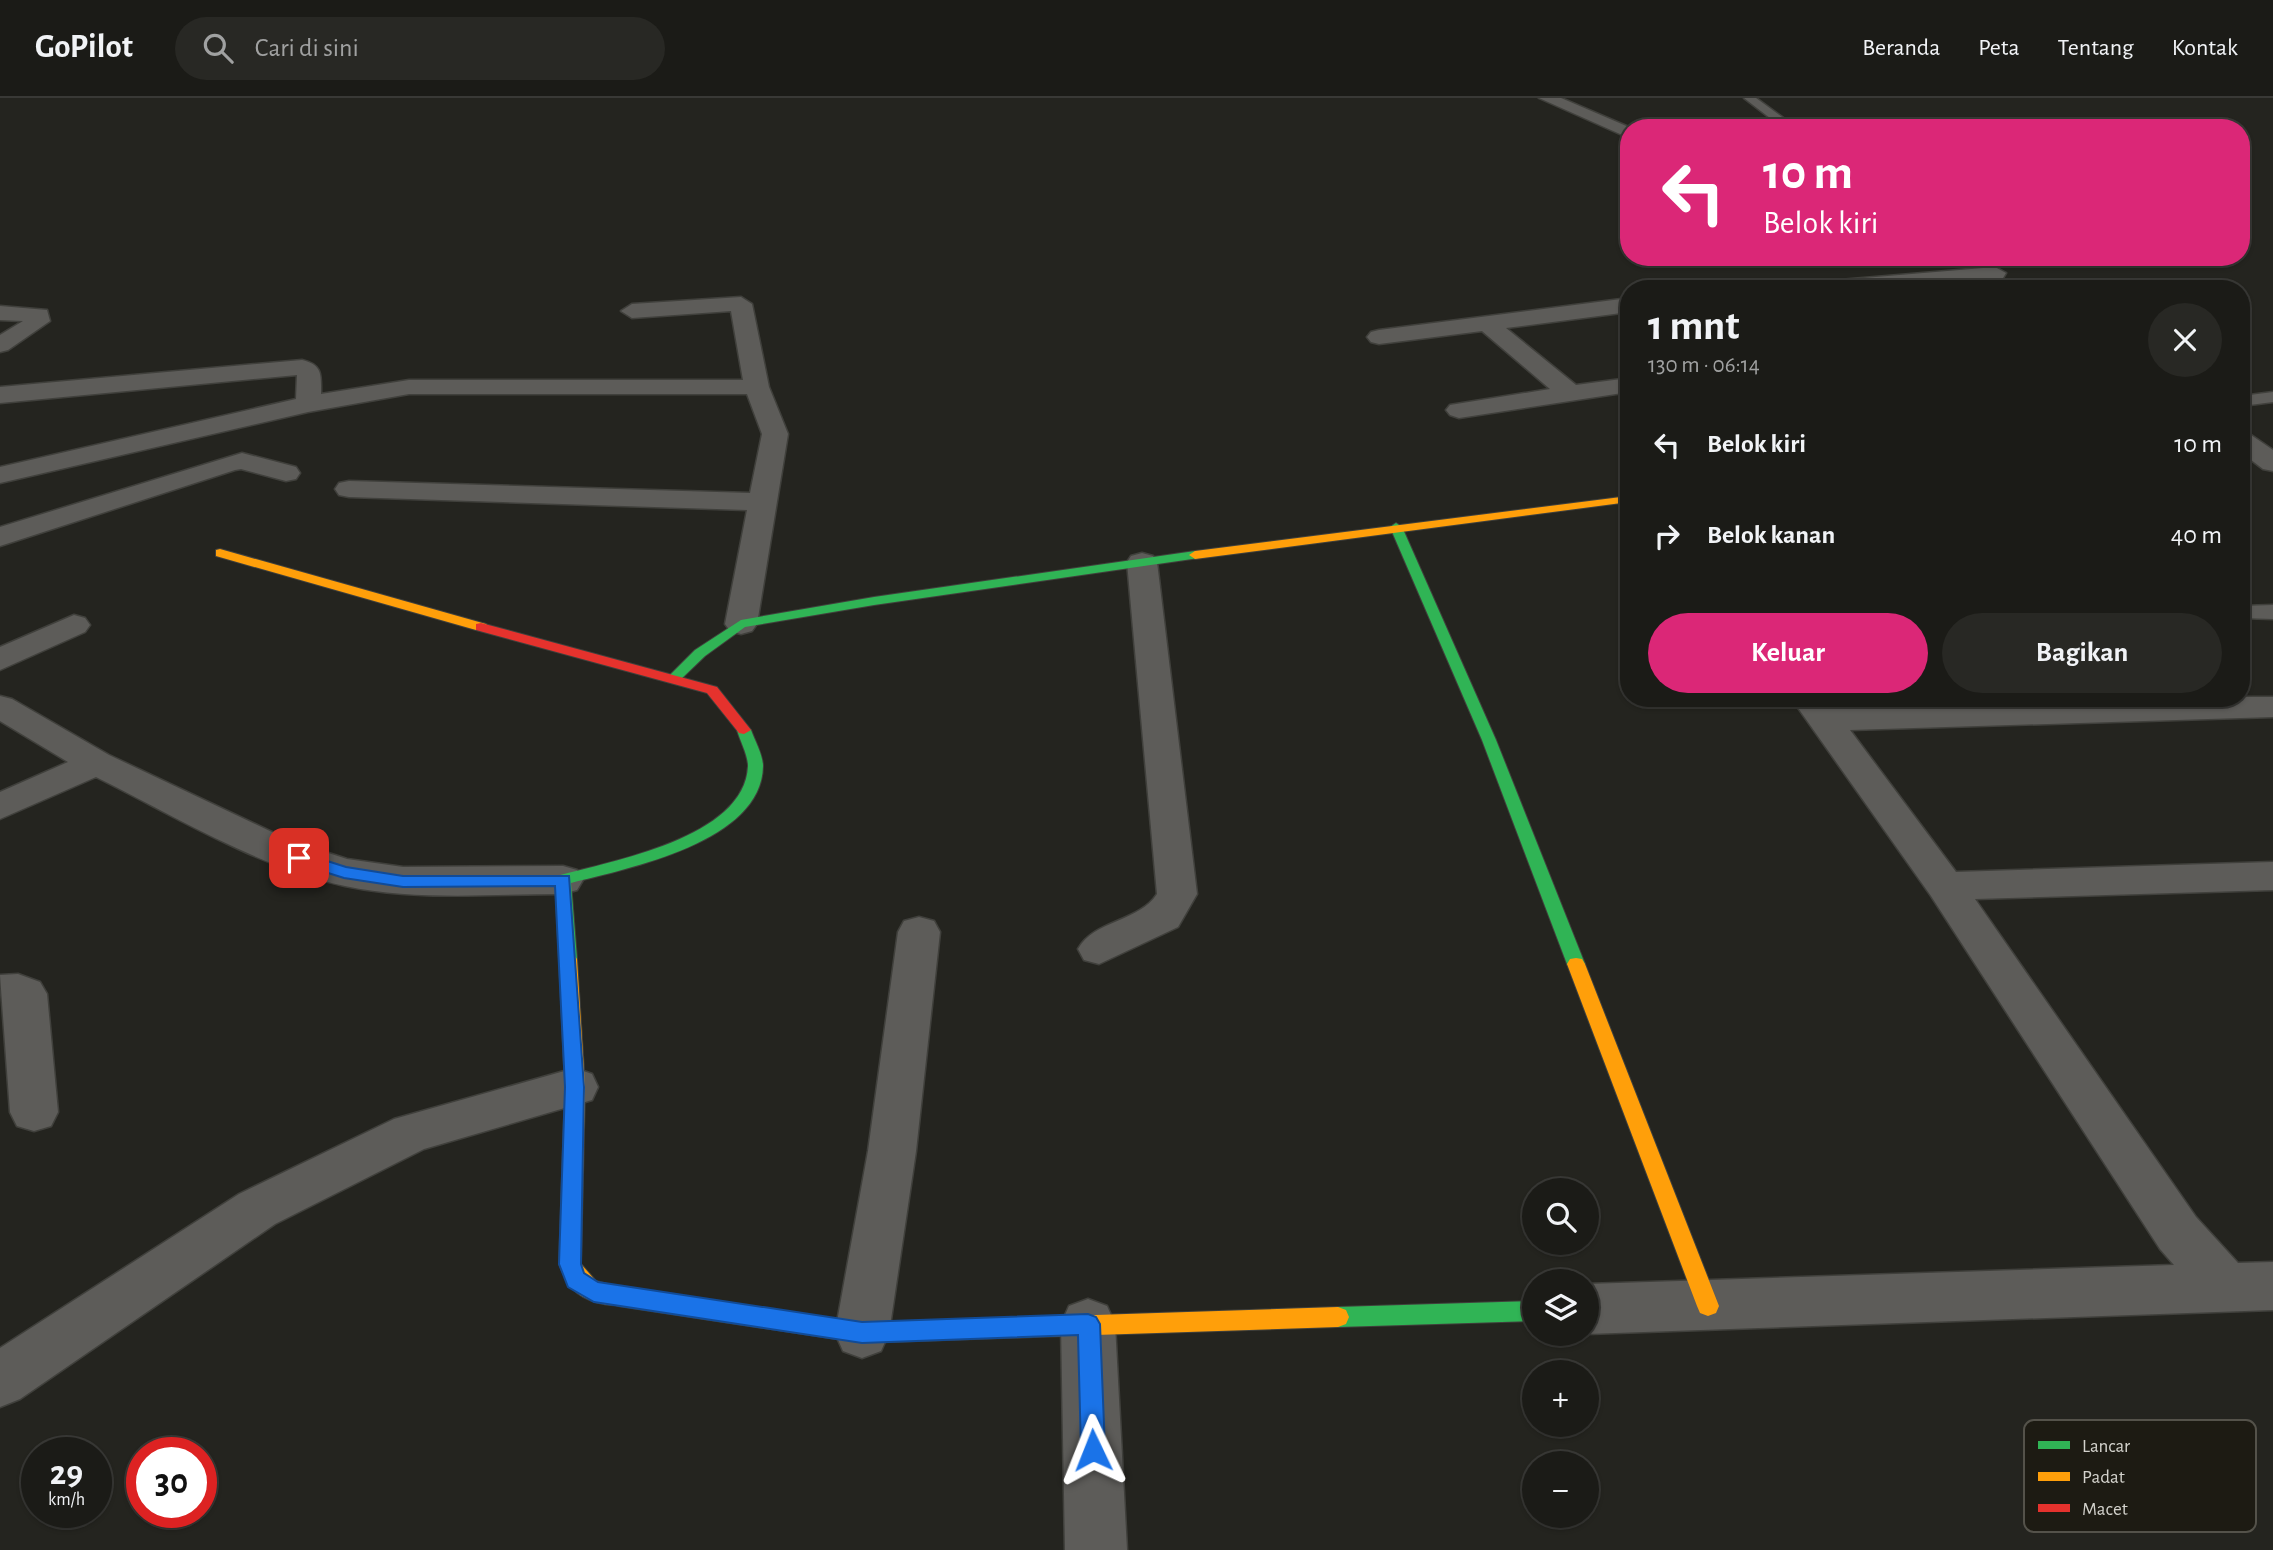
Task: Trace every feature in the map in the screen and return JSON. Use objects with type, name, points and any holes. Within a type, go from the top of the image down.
[{"type":"street","points":[[1547,98],[1620,129]]},
{"type":"street","points":[[1974,266],[2004,278]]},
{"type":"street","points":[[1970,280],[2004,278]]},
{"type":"street","points":[[632,311],[741,304],[757,387],[775,434],[741,624]]},
{"type":"street","points":[[1380,337],[1486,321],[1620,306]]},
{"type":"street","points":[[0,313],[39,315],[39,321],[27,331],[0,345]]},
{"type":"street","points":[[1486,321],[1570,393]]},
{"type":"street","points":[[2,396],[302,367],[309,370],[308,404]]},
{"type":"street","points":[[0,475],[308,404],[409,387],[757,387]]},
{"type":"street","points":[[1459,410],[1620,387]]},
{"type":"street","points":[[2250,446],[2273,463]]},
{"type":"street","points":[[0,537],[230,463],[242,461],[286,473]]},
{"type":"street","points":[[349,489],[764,502]]},
{"type":"street","points":[[674,678],[700,653],[741,624],[874,601],[1142,562],[1620,500]]},
{"type":"street","points":[[1396,527],[1489,740],[1708,1306]]},
{"type":"street","points":[[0,706],[96,763],[277,850],[344,873],[403,881],[564,880],[704,835],[737,813],[754,787],[756,757],[740,722],[712,690],[398,605],[220,553]]},
{"type":"street","points":[[1099,949],[1163,917],[1177,894],[1142,562]]},
{"type":"street","points":[[0,660],[74,625]]},
{"type":"street","points":[[1816,709],[2273,707]]},
{"type":"street","points":[[1816,709],[1945,886],[2178,1233],[2249,1286]]},
{"type":"street","points":[[0,807],[96,763]]},
{"type":"street","points":[[1945,886],[2273,876]]},
{"type":"street","points":[[564,880],[575,1087],[570,1264],[576,1280],[594,1292],[862,1333],[1522,1311]]},
{"type":"street","points":[[862,1333],[892,1151],[919,932]]},
{"type":"street","points":[[0,991],[18,990],[25,995],[34,1112]]},
{"type":"street","points":[[0,1380],[257,1209],[411,1133],[575,1087]]},
{"type":"street","points":[[1599,1309],[2249,1286]]},
{"type":"street","points":[[1088,1324],[1096,1550]]},
{"type":"lane","points":[[1749,98],[1778,119]]},
{"type":"lane","points":[[1986,266],[2004,278]]},
{"type":"lane","points":[[2250,400],[2273,397]]},
{"type":"lane","points":[[2250,612],[2273,612]]},
{"type":"traffic: fast","points":[[1396,527],[1489,740],[1576,964]]},
{"type":"traffic: fast","points":[[674,678],[700,653],[741,624],[874,601],[1195,555]]},
{"type":"traffic: fast","points":[[568,959],[563,880],[664,851],[699,836],[729,817],[749,793],[756,765],[744,730]]},
{"type":"traffic: fast","points":[[618,1296],[862,1333],[1034,1327]]},
{"type":"traffic: fast","points":[[1338,1317],[1522,1311]]},
{"type":"traffic: slow","points":[[1195,555],[1620,500]]},
{"type":"traffic: slow","points":[[220,553],[481,627]]},
{"type":"traffic: slow","points":[[568,959],[575,1087],[570,1264],[578,1279],[588,1288],[618,1296]]},
{"type":"traffic: slow","points":[[1576,964],[1708,1306]]},
{"type":"traffic: slow","points":[[1034,1327],[1338,1317]]},
{"type":"traffic: jam","points":[[481,627],[712,690],[744,730]]},
{"type":"route","points":[[299,858],[344,873],[403,881],[471,883],[564,880],[575,1087],[570,1264],[576,1280],[594,1292],[862,1333],[1088,1324],[1093,1450]]}]
